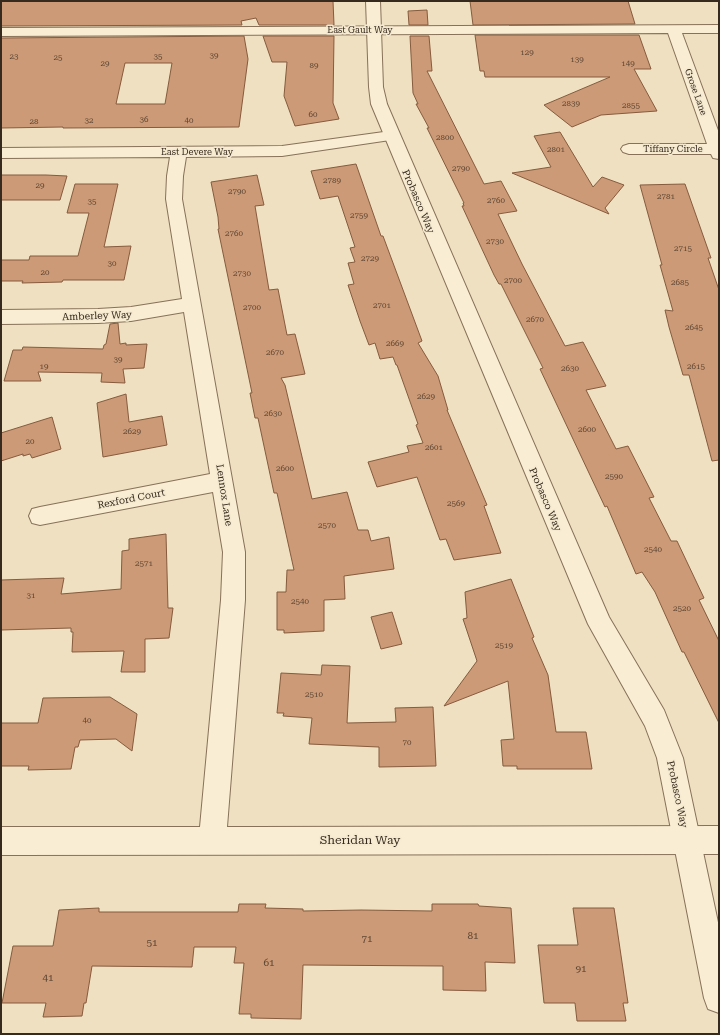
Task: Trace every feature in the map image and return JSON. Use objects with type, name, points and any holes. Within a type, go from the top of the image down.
[{"type":"street","name":"Probasco Way","points":[[373,1],[376,87],[379,104],[600,624],[655,719],[670,758],[719,998]]},
{"type":"street","name":"Grose Lane","points":[[673,29],[718,152]]},
{"type":"street","name":"East Gault Way","points":[[1,32],[719,29]]},
{"type":"street","name":"East Devere Way","points":[[1,153],[282,151],[392,136]]},
{"type":"street","name":"Tiffany Circle","points":[[629,149],[718,152]]},
{"type":"street","name":"Lennox Lane","points":[[179,152],[175,176],[174,199],[223,480],[234,552],[233,600],[212,841]]},
{"type":"street","name":"Amberley Way","points":[[1,317],[98,316],[131,314],[192,304]]},
{"type":"street","name":"Rexford Court","points":[[40,516],[223,480]]},
{"type":"street","name":"Sheridan Way","points":[[1,841],[719,840]]},
{"type":"building","points":[[1,1],[333,1],[334,25],[259,25],[256,18],[241,21],[242,25],[1,26]]},
{"type":"building","points":[[470,1],[628,1],[635,24],[473,25]]},
{"type":"building","points":[[427,10],[428,25],[409,25],[408,11]]},
{"type":"building","points":[[475,35],[639,35],[651,69],[634,69],[657,111],[601,115],[572,127],[544,105],[610,77],[485,77],[484,71],[480,71]]},
{"type":"building","points":[[244,36],[248,59],[239,127],[1,128],[1,38]],"holes":[[[125,63],[172,63],[165,104],[116,104]]]},
{"type":"building","points":[[263,36],[334,36],[333,103],[339,119],[295,126],[284,96],[287,62],[272,62]]},
{"type":"building","points":[[410,36],[429,36],[432,71],[427,71],[484,184],[501,181],[517,211],[498,214],[522,264],[565,346],[583,342],[606,386],[586,390],[616,449],[628,446],[654,497],[649,498],[671,541],[677,541],[704,598],[699,600],[719,641],[719,723],[684,652],[682,652],[655,592],[642,572],[636,574],[607,506],[605,507],[540,369],[543,368],[501,284],[499,284],[494,275],[462,206],[464,206],[464,203],[427,128],[429,128],[416,104],[418,104],[413,93]]},
{"type":"building","points":[[560,132],[593,187],[602,177],[624,185],[605,208],[609,214],[512,173],[551,167],[534,136]]},
{"type":"building","points":[[356,164],[381,236],[383,236],[422,341],[418,343],[438,376],[447,410],[487,505],[484,506],[501,553],[454,560],[446,539],[440,540],[417,477],[377,487],[368,462],[409,452],[407,446],[423,443],[416,425],[418,424],[393,357],[380,359],[375,343],[369,345],[360,321],[348,285],[354,284],[348,263],[355,262],[350,248],[355,247],[338,196],[320,199],[311,171]]},
{"type":"building","points":[[1,175],[67,176],[60,200],[1,200]]},
{"type":"building","points":[[257,175],[264,205],[255,206],[269,290],[278,289],[287,335],[295,334],[305,374],[281,378],[285,385],[312,499],[347,492],[358,530],[368,530],[371,541],[389,537],[394,569],[344,576],[345,599],[324,600],[324,631],[284,633],[284,630],[277,630],[277,592],[286,592],[287,570],[294,570],[277,493],[274,493],[258,418],[255,418],[250,393],[252,393],[218,229],[218,217],[211,182]]},
{"type":"building","points":[[75,184],[118,184],[104,247],[131,246],[124,280],[63,280],[62,282],[22,283],[23,281],[1,281],[1,260],[29,260],[30,256],[78,256],[89,213],[67,213]]},
{"type":"building","points":[[685,184],[711,258],[708,258],[719,290],[719,460],[712,461],[689,375],[683,375],[669,327],[665,310],[673,311],[640,185]]},
{"type":"building","points":[[118,323],[120,344],[147,344],[144,368],[123,369],[125,383],[101,382],[102,373],[38,372],[41,381],[4,381],[13,350],[22,350],[23,347],[103,349],[104,345],[106,344],[110,324]]},
{"type":"building","points":[[126,394],[129,422],[162,416],[167,445],[103,457],[97,403]]},
{"type":"building","points":[[52,417],[61,449],[32,458],[30,454],[23,456],[23,454],[1,461],[1,433]]},
{"type":"building","points":[[166,534],[168,608],[173,608],[169,638],[145,639],[145,672],[121,672],[124,651],[72,652],[73,632],[71,632],[71,628],[1,630],[1,580],[64,578],[61,594],[121,589],[122,551],[129,550],[129,539]]},
{"type":"building","points":[[511,579],[534,637],[532,638],[548,675],[556,732],[586,732],[592,769],[517,769],[517,766],[503,766],[501,740],[514,739],[508,681],[444,706],[477,661],[463,619],[467,618],[465,592]]},
{"type":"building","points":[[392,612],[402,644],[381,649],[371,617]]},
{"type":"building","points":[[322,665],[350,666],[347,723],[396,722],[395,708],[433,707],[436,766],[379,767],[379,747],[309,744],[312,718],[283,716],[284,713],[277,713],[281,673],[321,675]]},
{"type":"building","points":[[110,697],[137,714],[132,751],[116,739],[80,740],[78,747],[75,747],[71,769],[28,770],[29,766],[1,766],[1,723],[38,723],[43,698]]},
{"type":"building","points":[[239,904],[266,904],[265,908],[303,909],[303,911],[432,911],[432,904],[478,904],[479,906],[511,908],[515,963],[485,962],[486,991],[443,990],[443,966],[303,965],[301,1019],[251,1018],[251,1014],[239,1014],[244,963],[234,963],[236,947],[194,947],[192,967],[92,966],[86,1003],[84,1003],[82,1016],[43,1017],[46,1003],[2,1003],[13,946],[53,946],[59,910],[99,908],[99,912],[238,912]]},
{"type":"building","points":[[573,908],[614,908],[628,1003],[623,1003],[626,1021],[577,1021],[575,1003],[544,1003],[538,945],[578,945]]}]
